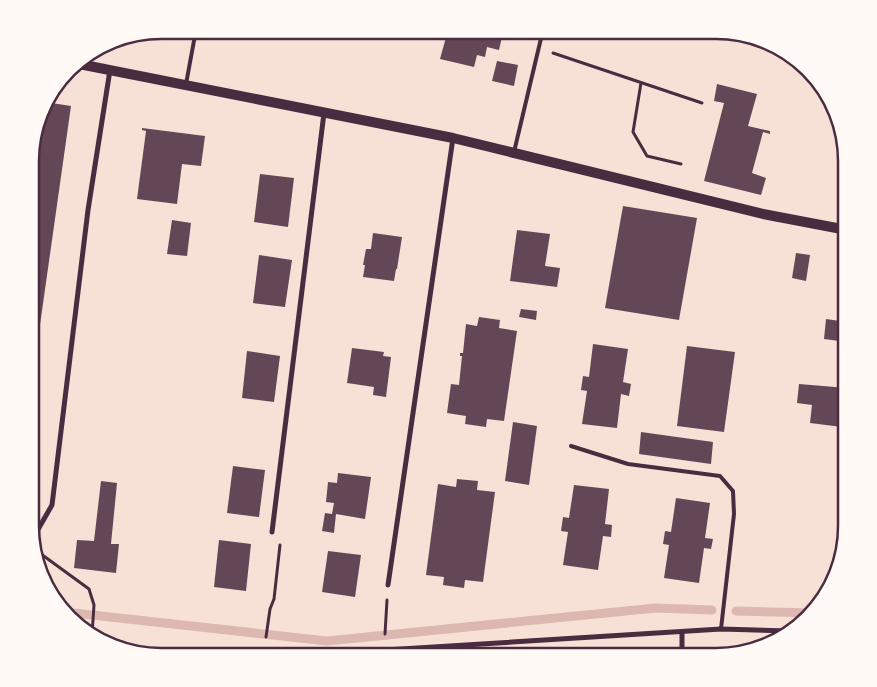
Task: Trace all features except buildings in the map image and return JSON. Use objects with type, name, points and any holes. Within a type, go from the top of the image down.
[{"type":"main road","points":[[85,65],[454,138],[763,214],[838,228]]},
{"type":"street","points":[[39,528],[52,505],[88,210],[110,70]]},
{"type":"street","points":[[272,532],[324,113]]},
{"type":"street","points":[[388,585],[454,138]]},
{"type":"street","points":[[411,648],[721,629],[779,631]]},
{"type":"street","points":[[682,632],[682,648]]},
{"type":"lane","points":[[186,85],[194,39]]},
{"type":"lane","points":[[514,153],[541,39]]},
{"type":"lane","points":[[571,446],[628,464],[720,476],[733,491],[734,514],[721,629]]},
{"type":"path","points":[[539,48],[702,103]]},
{"type":"path","points":[[641,83],[633,132],[647,156],[681,164]]},
{"type":"path","points":[[266,638],[270,609],[274,599],[280,546],[272,532]]},
{"type":"path","points":[[43,556],[89,589],[94,605],[92,627]]},
{"type":"waterway","points":[[74,613],[327,641],[656,608],[712,610]]},
{"type":"waterway","points":[[736,611],[803,613]]}]
